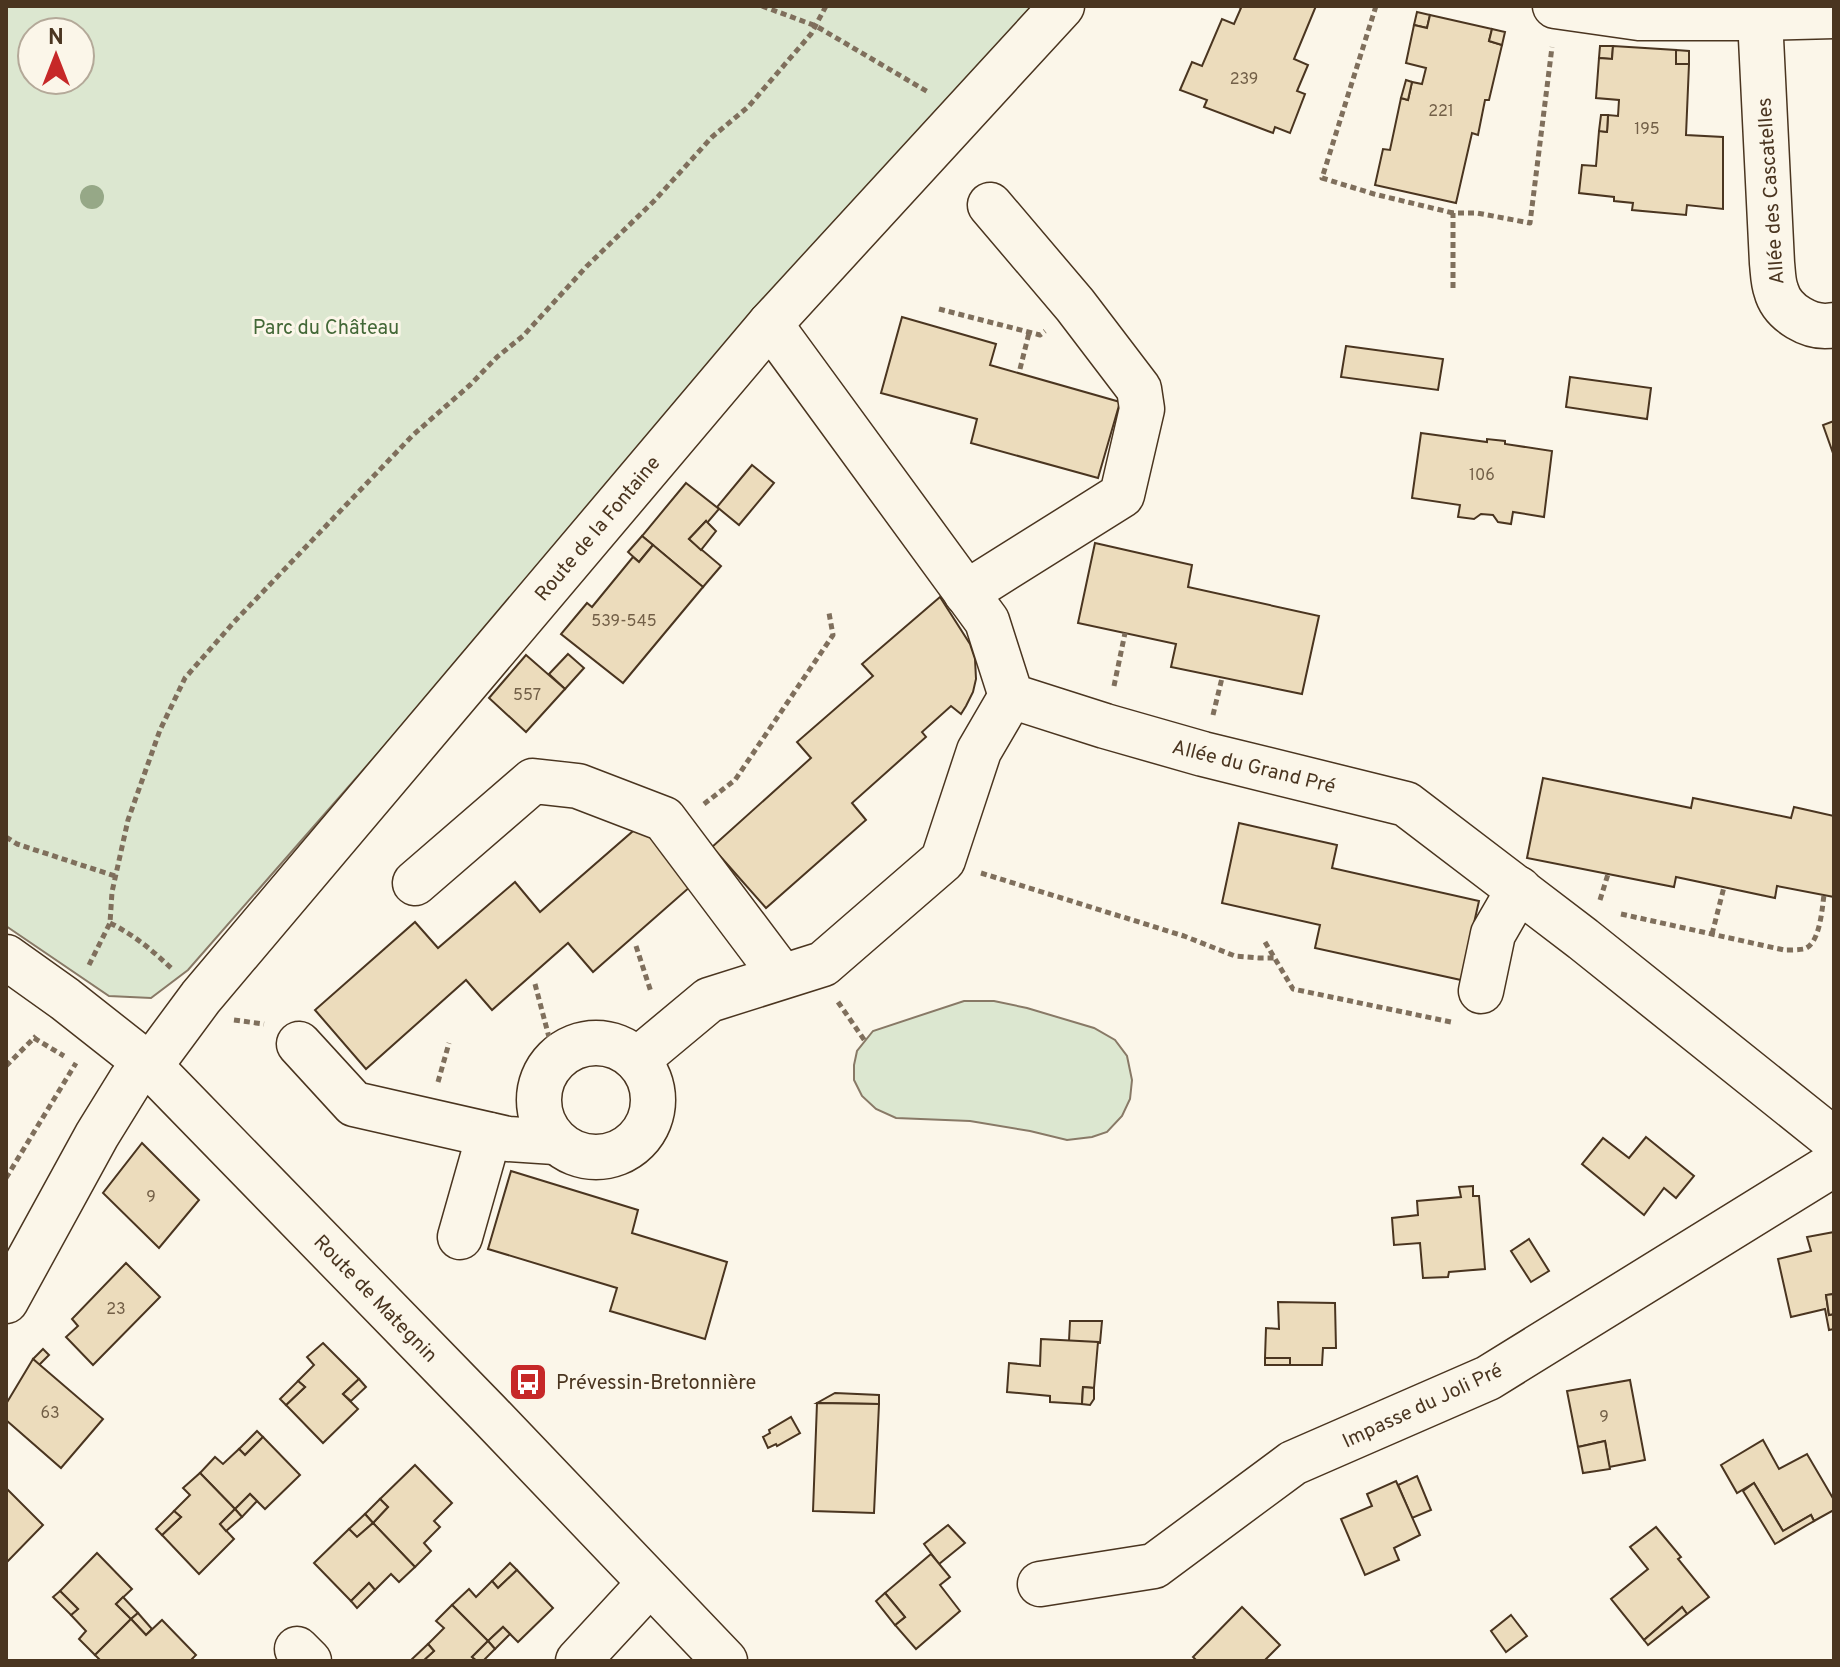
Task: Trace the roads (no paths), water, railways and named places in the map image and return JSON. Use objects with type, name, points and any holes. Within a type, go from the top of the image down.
[{"type":"street","name":"Route de la Fontaine","points":[[6,1301],[97,1135],[131,1080],[150,1066],[201,997],[770,324],[1062,6]]},
{"type":"street","points":[[1556,6],[1639,18],[1834,16]]},
{"type":"street","name":"Allée des Cascatelles","points":[[1760,18],[1776,291],[1784,306],[1802,320],[1823,327],[1834,325]]},
{"type":"street","points":[[966,593],[1122,495],[1142,409],[1139,389],[1075,305],[990,205]]},
{"type":"street","points":[[637,1060],[709,1000],[823,964],[943,860],[979,751],[1011,696],[987,621],[770,324]]},
{"type":"street","name":"Allée du Grand Pré","points":[[1011,696],[1203,754],[1406,804],[1519,889],[1590,924],[1834,1140]]},
{"type":"street","points":[[415,883],[533,781],[578,786],[664,819],[782,976]]},
{"type":"street","points":[[1481,991],[1493,934],[1519,889]]},
{"type":"street","name":"Route de Mategnin","points":[[6,957],[150,1066],[725,1661]]},
{"type":"street","points":[[601,1042],[621,1048],[637,1060],[647,1072],[654,1092],[653,1112],[638,1141],[621,1152],[602,1158],[581,1156],[555,1142],[539,1111],[540,1086],[548,1068],[562,1053],[581,1044],[601,1042]]},
{"type":"street","points":[[299,1044],[354,1104],[508,1139],[555,1142]]},
{"type":"street","points":[[460,1237],[489,1135]]},
{"type":"street","name":"Impasse du Joli Pré","points":[[1040,1584],[1154,1566],[1293,1463],[1488,1378],[1834,1164]]},
{"type":"street","points":[[578,1661],[650,1583]]},
{"type":"place","name":"Prévessin-Bretonnière","points":[[528,1382]]},
{"type":"park label","name":"Parc du Château","points":[[326,327]]}]
